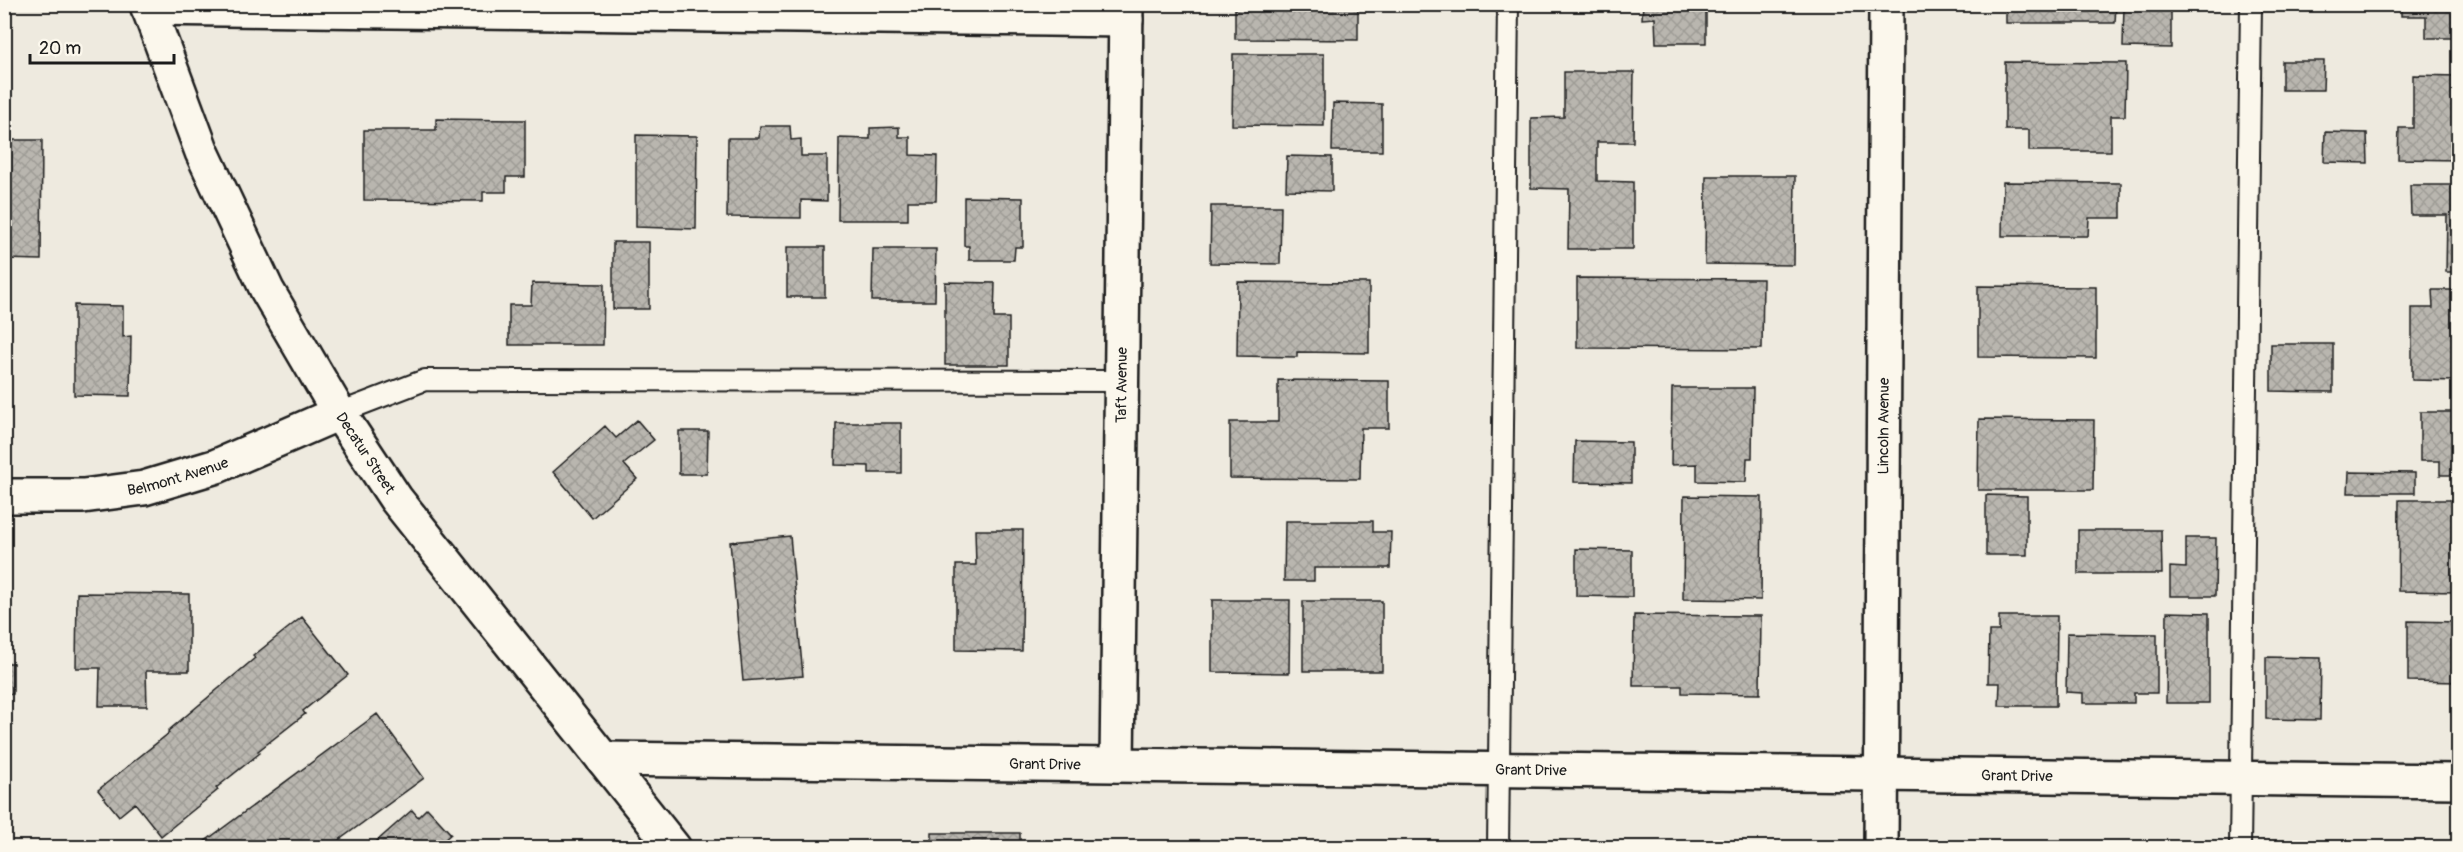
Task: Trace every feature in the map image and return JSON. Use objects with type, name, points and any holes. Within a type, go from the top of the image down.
[{"type":"street","name":"Lincoln Avenue","points":[[1881,848],[1886,4]]},
{"type":"street","points":[[148,6],[1126,12]]},
{"type":"street","name":"Decatur Street","points":[[148,6],[207,163],[267,290],[339,413],[396,499],[674,848]]},
{"type":"street","name":"Taft Avenue","points":[[1117,765],[1126,12]]},
{"type":"street","name":"Belmont Avenue","points":[[4,496],[83,496],[144,488],[217,466],[339,413]]},
{"type":"street","name":"Grant Drive","points":[[603,759],[2458,781]]},
{"type":"lane","points":[[1498,848],[1508,4]]},
{"type":"lane","points":[[2240,848],[2251,4]]},
{"type":"lane","points":[[339,413],[424,380],[1121,381]]},
{"type":"building","points":[[1235,4],[1358,4],[1358,40],[1235,39]]},
{"type":"building","points":[[1643,4],[1706,4],[1706,43],[1656,43],[1655,18],[1642,19]]},
{"type":"building","points":[[2006,4],[2116,4],[2115,23],[2006,23]]},
{"type":"building","points":[[2401,4],[2458,4],[2458,38],[2426,38],[2426,16],[2401,16]]},
{"type":"building","points":[[2124,5],[2171,6],[2171,48],[2123,47]]},
{"type":"building","points":[[1233,54],[1324,54],[1324,126],[1232,125]]},
{"type":"building","points":[[2282,61],[2324,61],[2323,90],[2282,90]]},
{"type":"building","points":[[2005,62],[2126,63],[2125,116],[2111,116],[2111,151],[2029,151],[2029,130],[2005,130]]},
{"type":"building","points":[[1564,72],[1634,72],[1633,142],[1597,142],[1597,181],[1633,182],[1633,249],[1568,249],[1569,189],[1531,188],[1531,118],[1564,117]]},
{"type":"building","points":[[2413,75],[2458,76],[2458,160],[2398,159],[2399,128],[2413,128]]},
{"type":"building","points":[[1333,103],[1382,104],[1382,151],[1332,151]]},
{"type":"building","points":[[436,119],[525,120],[525,177],[506,177],[506,192],[483,192],[483,201],[364,200],[364,130],[436,130]]},
{"type":"building","points":[[760,126],[790,126],[791,140],[801,139],[801,156],[827,156],[827,201],[801,200],[801,218],[727,217],[728,138],[759,138]]},
{"type":"building","points":[[899,127],[899,137],[910,137],[910,155],[937,156],[936,201],[908,201],[908,220],[838,220],[839,138],[870,139],[870,128]]},
{"type":"building","points":[[2325,132],[2367,133],[2368,163],[2324,162]]},
{"type":"building","points":[[636,135],[697,136],[696,229],[636,227]]},
{"type":"building","points":[[4,140],[42,140],[41,260],[4,259]]},
{"type":"building","points":[[1287,156],[1332,157],[1332,191],[1286,190]]},
{"type":"building","points":[[1706,176],[1795,176],[1794,265],[1705,264]]},
{"type":"building","points":[[2003,182],[2121,183],[2121,218],[2089,218],[2088,236],[2002,236]]},
{"type":"building","points":[[2410,185],[2458,185],[2458,272],[2446,272],[2447,215],[2411,215]]},
{"type":"building","points":[[964,197],[1023,198],[1023,247],[1015,247],[1014,260],[969,260],[969,246],[964,246]]},
{"type":"building","points":[[1211,206],[1281,206],[1280,264],[1210,263]]},
{"type":"building","points":[[613,242],[649,242],[649,309],[613,309]]},
{"type":"building","points":[[787,247],[825,247],[825,297],[787,297]]},
{"type":"building","points":[[873,249],[936,249],[935,301],[872,301]]},
{"type":"building","points":[[1577,278],[1763,279],[1762,349],[1577,348]]},
{"type":"building","points":[[945,282],[995,283],[994,318],[1009,318],[1009,365],[945,365]]},
{"type":"building","points":[[1238,282],[1369,283],[1369,353],[1297,352],[1297,357],[1237,356]]},
{"type":"building","points":[[532,283],[604,284],[603,345],[509,345],[509,305],[531,305]]},
{"type":"building","points":[[1978,286],[2096,287],[2096,358],[1978,357]]},
{"type":"building","points":[[2432,290],[2458,290],[2458,381],[2412,380],[2412,308],[2433,308]]},
{"type":"building","points":[[74,305],[123,306],[123,337],[131,336],[130,396],[74,395]]},
{"type":"building","points":[[4,307],[7,307],[4,381]]},
{"type":"building","points":[[2271,344],[2333,344],[2333,392],[2271,391]]},
{"type":"building","points":[[1278,380],[1389,381],[1389,428],[1361,428],[1360,479],[1230,478],[1230,422],[1278,422]]},
{"type":"building","points":[[1672,388],[1753,388],[1752,458],[1747,458],[1746,482],[1697,481],[1697,464],[1671,465]]},
{"type":"building","points":[[2420,412],[2458,412],[2458,475],[2440,475],[2440,461],[2420,461]]},
{"type":"building","points":[[1979,419],[2094,420],[2093,490],[1978,490]]},
{"type":"building","points":[[637,420],[654,440],[624,464],[637,479],[592,518],[553,472],[605,426],[616,438]]},
{"type":"building","points":[[836,423],[901,423],[901,473],[869,473],[869,466],[835,465]]},
{"type":"building","points":[[679,431],[708,431],[707,474],[679,474]]},
{"type":"building","points":[[1575,441],[1631,442],[1631,483],[1574,482]]},
{"type":"building","points":[[2349,472],[2415,473],[2415,493],[2348,493]]},
{"type":"building","points":[[1986,495],[2027,496],[2027,555],[1986,555]]},
{"type":"building","points":[[1684,496],[1762,497],[1761,600],[1683,599]]},
{"type":"building","points":[[2399,500],[2458,500],[2458,592],[2398,591]]},
{"type":"building","points":[[1285,521],[1373,521],[1373,532],[1391,532],[1390,568],[1314,568],[1314,581],[1284,581]]},
{"type":"building","points":[[975,530],[1023,530],[1022,651],[956,650],[956,565],[976,565]]},
{"type":"building","points":[[2078,530],[2161,530],[2162,574],[2078,574]]},
{"type":"building","points":[[790,536],[803,676],[743,681],[730,542]]},
{"type":"building","points":[[2186,538],[2216,538],[2215,596],[2170,596],[2170,567],[2186,568]]},
{"type":"building","points":[[1576,549],[1632,550],[1632,597],[1576,596]]},
{"type":"building","points":[[77,593],[189,594],[189,671],[146,671],[147,706],[99,706],[100,668],[76,668]]},
{"type":"building","points":[[1212,600],[1290,600],[1289,673],[1212,672]]},
{"type":"building","points":[[1303,601],[1382,601],[1382,671],[1303,671]]},
{"type":"building","points":[[2167,612],[2209,613],[2209,703],[2166,703]]},
{"type":"building","points":[[1634,615],[1761,616],[1760,694],[1682,693],[1682,686],[1633,686]]},
{"type":"building","points":[[1999,616],[2057,616],[2056,706],[1999,706],[2000,683],[1988,683],[1989,631],[1999,631]]},
{"type":"building","points":[[302,617],[348,675],[303,711],[305,714],[258,751],[260,753],[216,788],[218,790],[161,836],[135,803],[119,816],[98,790],[169,733],[168,731],[255,658],[253,656]]},
{"type":"building","points":[[2408,621],[2458,622],[2458,682],[2408,681]]},
{"type":"building","points":[[2067,633],[2157,634],[2157,693],[2134,693],[2134,703],[2083,703],[2083,693],[2066,692]]},
{"type":"building","points":[[2266,657],[2321,658],[2320,720],[2266,719]]},
{"type":"building","points":[[4,663],[13,663],[13,694],[4,694]]},
{"type":"building","points":[[377,714],[424,778],[328,848],[202,848],[200,845]]},
{"type":"building","points":[[427,808],[451,834],[443,841],[447,846],[445,848],[369,848],[412,810],[418,817]]},
{"type":"building","points":[[932,833],[1020,833],[1020,848],[932,848]]}]
